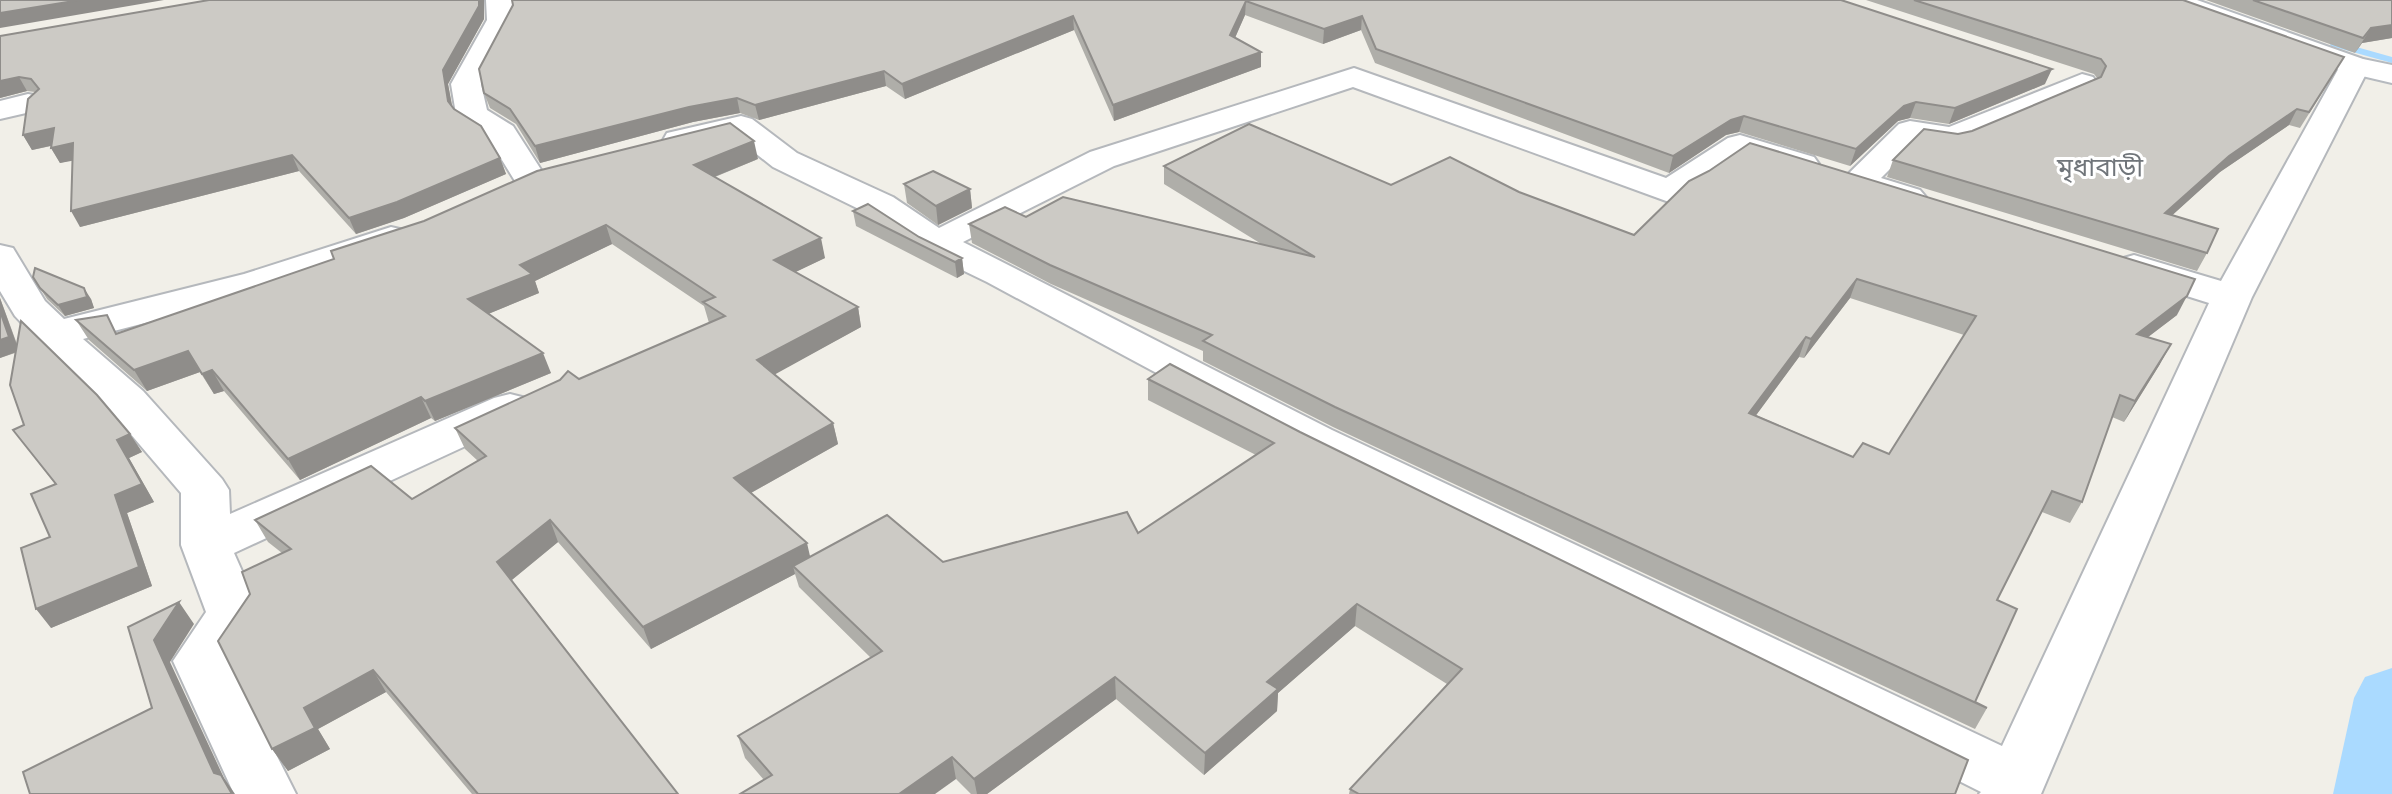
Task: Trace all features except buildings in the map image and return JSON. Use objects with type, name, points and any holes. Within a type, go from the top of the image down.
[{"type":"street","points":[[499,0],[501,20],[466,84],[472,114],[501,133],[514,187],[571,169]]},
{"type":"street","points":[[638,151],[741,126],[785,160],[880,205],[936,243],[1316,440],[2012,787],[2232,297],[2373,70],[2172,0]]},
{"type":"street","points":[[1857,182],[1910,131],[1952,137],[2082,83],[2038,69]]},
{"type":"street","points":[[936,243],[1102,159],[1354,77],[1669,191],[1740,145],[1932,205]]},
{"type":"street","points":[[55,334],[258,282],[429,225]]},
{"type":"street","points":[[0,256],[29,307],[127,401],[205,490],[206,545],[234,614],[201,661],[265,794]]},
{"type":"street","points":[[2097,256],[2232,297]]},
{"type":"street","points":[[206,545],[552,389]]},
{"type":"waterway","points":[[2335,44],[2392,60]]},
{"type":"waterway","points":[[2373,794],[2392,698]]},
{"type":"district","name":"মৃধাবাড়ী","points":[[2100,167]]}]
